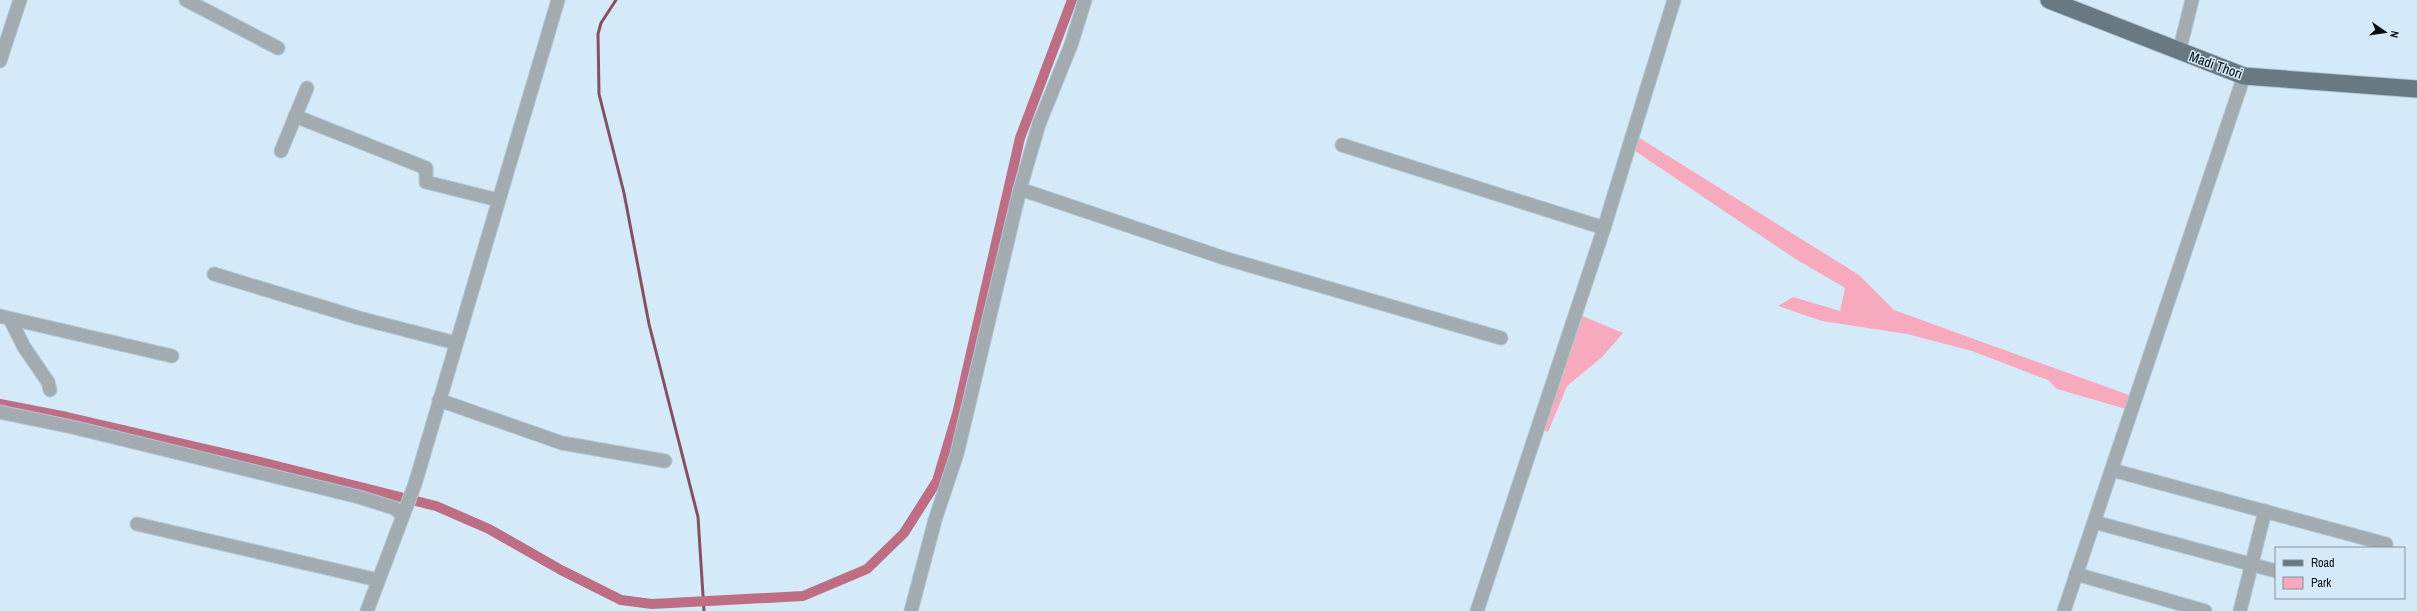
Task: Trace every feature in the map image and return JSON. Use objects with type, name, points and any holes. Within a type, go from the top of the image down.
[{"type":"main road","name":"Madi Thori","points":[[2050,0],[2179,52],[2244,76],[2417,89]]},
{"type":"street","points":[[0,61],[20,0]]},
{"type":"street","points":[[186,0],[278,48]]},
{"type":"street","points":[[367,611],[415,484],[558,0]]},
{"type":"street","points":[[911,611],[935,520],[957,454],[1020,189],[1039,124],[1071,45],[1085,0]]},
{"type":"street","points":[[1477,611],[1604,228],[1674,0]]},
{"type":"street","points":[[2179,52],[2192,0]]},
{"type":"street","points":[[2064,611],[2244,76]]},
{"type":"street","points":[[281,151],[307,88]]},
{"type":"street","points":[[295,116],[426,168],[426,182],[498,200]]},
{"type":"street","points":[[1342,145],[1604,228]]},
{"type":"street","points":[[1020,189],[1224,258],[1501,338]]},
{"type":"street","points":[[214,274],[359,318],[456,343]]},
{"type":"street","points":[[5,317],[172,356]]},
{"type":"street","points":[[5,317],[48,382],[50,390]]},
{"type":"street","points":[[439,400],[562,443],[665,461]]},
{"type":"street","points":[[0,412],[72,427],[359,497],[394,508],[403,513]]},
{"type":"street","points":[[2112,470],[2386,544]]},
{"type":"street","points":[[2240,611],[2265,511]]},
{"type":"street","points":[[2094,522],[2275,571]]},
{"type":"street","points":[[137,524],[378,580]]},
{"type":"street","points":[[2076,574],[2205,611]]},
{"type":"green space","points":[[1638,137],[1859,275],[1894,310],[2129,395],[2126,409],[2057,389],[2048,380],[1972,351],[1907,334],[1822,321],[1778,306],[1793,297],[1840,311],[1845,288],[1794,258],[1635,151]]},
{"type":"green space","points":[[1580,315],[1623,333],[1602,357],[1567,386],[1548,432],[1542,430]]},
{"type":"waterway","points":[[616,0],[601,23],[598,34],[599,94],[624,193],[649,324],[698,517],[704,611]]},
{"type":"waterway","points":[[0,404],[67,417],[240,457],[436,506],[489,529],[561,570],[621,600],[652,604],[803,596],[867,569],[904,533],[937,481],[957,414],[1020,138],[1072,0]]}]
